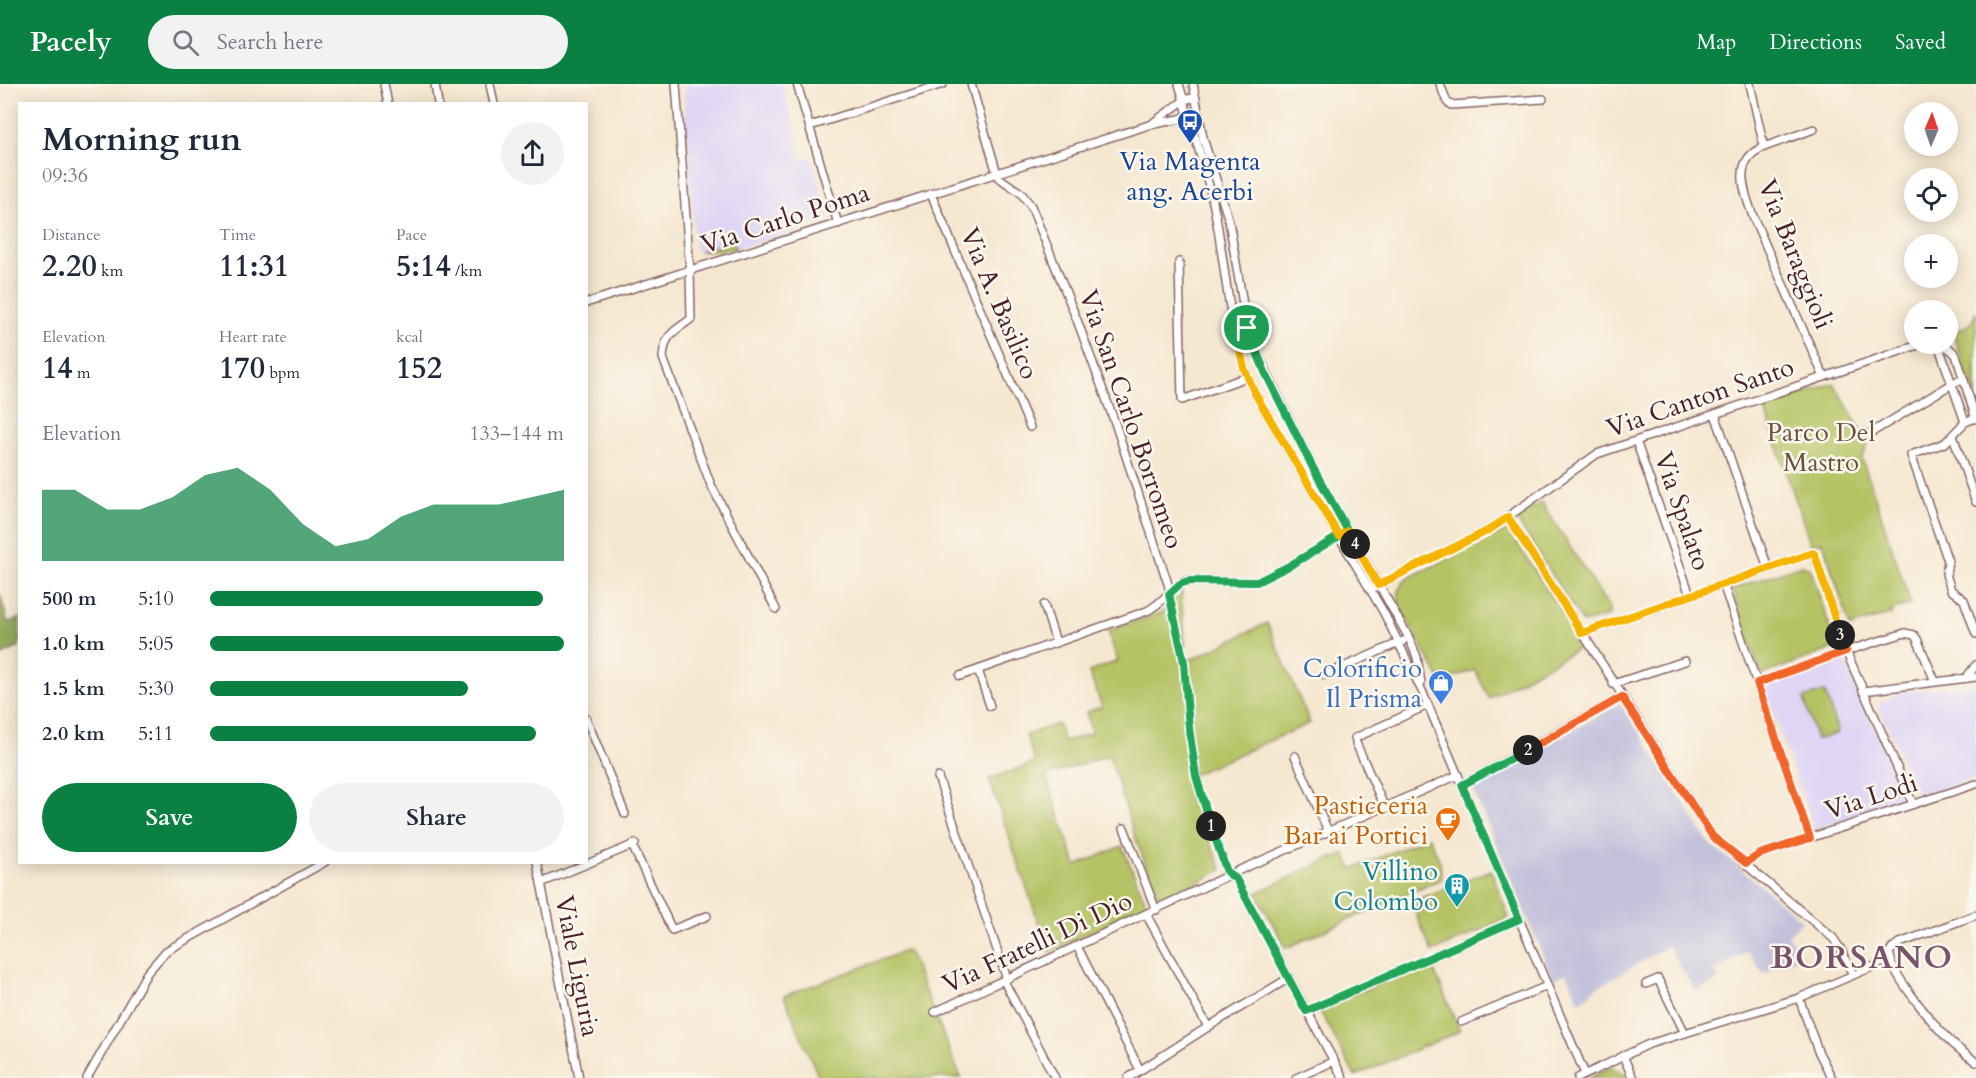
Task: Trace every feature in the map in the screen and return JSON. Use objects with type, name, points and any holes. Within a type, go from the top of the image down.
[{"type":"street","points":[[384,84],[388,102]]},
{"type":"street","points":[[435,84],[438,102]]},
{"type":"street","points":[[490,84],[494,102]]},
{"type":"street","points":[[676,84],[690,271],[691,320],[669,336],[665,342],[663,358],[711,485],[776,609]]},
{"type":"street","points":[[798,84],[838,224]]},
{"type":"street","points":[[810,126],[943,84]]},
{"type":"street","points":[[971,84],[997,173]]},
{"type":"street","points":[[1179,84],[1215,211],[1235,330],[1246,377],[1399,643],[1422,691],[1585,1074]]},
{"type":"street","points":[[1193,84],[1203,138],[1229,221],[1247,328],[1265,372],[1305,453],[1409,638],[1417,657],[1422,691]]},
{"type":"street","points":[[1440,84],[1447,102],[1452,105],[1543,99]]},
{"type":"street","name":"Via Baraggioli","points":[[1750,84],[1764,147],[1754,152],[1746,163],[1743,176],[1745,192],[1754,219],[1824,377]]},
{"type":"street","points":[[1149,125],[1184,100],[1196,98]]},
{"type":"street","points":[[1149,125],[1180,119],[1198,111]]},
{"type":"street","name":"Via Carlo Poma","points":[[588,302],[1149,125]]},
{"type":"street","points":[[1764,147],[1814,129]]},
{"type":"street","name":"Via San Carlo Borromeo","points":[[997,173],[1000,180],[1023,196],[1034,213],[1115,423],[1169,587],[1184,662],[1189,728],[1197,782],[1226,870],[1236,879],[1343,1078]]},
{"type":"street","name":"Via A. Basilico","points":[[931,194],[1030,428]]},
{"type":"street","points":[[1179,262],[1182,400],[1246,377]]},
{"type":"street","points":[[1235,330],[1247,328]]},
{"type":"street","name":"Via Canton Santo","points":[[1370,589],[1489,530],[1592,457],[1904,350]]},
{"type":"street","points":[[1942,354],[1965,422]]},
{"type":"street","points":[[1955,354],[1976,419],[1965,422],[1944,444],[1911,455],[1948,561],[1946,573],[1951,590],[1964,600],[1976,634]]},
{"type":"street","points":[[1869,434],[1959,381],[1964,381]]},
{"type":"street","points":[[1715,414],[1768,568]]},
{"type":"street","points":[[1953,436],[1976,502]]},
{"type":"street","name":"Via Spalato","points":[[1636,441],[1690,596]]},
{"type":"street","points":[[1508,517],[1713,837],[1835,940],[1853,975]]},
{"type":"street","points":[[960,676],[1147,611],[1161,603],[1180,584],[1190,581],[1257,582],[1348,531]]},
{"type":"street","points":[[1582,633],[1812,553],[1815,555],[1846,651],[1913,804]]},
{"type":"street","points":[[1723,584],[1810,838]]},
{"type":"street","points":[[1044,605],[1056,642]]},
{"type":"street","points":[[1757,683],[1900,634],[1912,634],[1917,639],[1935,681]]},
{"type":"street","points":[[1325,675],[1409,638]]},
{"type":"street","points":[[1613,684],[1685,661]]},
{"type":"street","points":[[1966,678],[1976,665]]},
{"type":"street","points":[[978,670],[990,705]]},
{"type":"street","points":[[1863,691],[1976,677]]},
{"type":"street","points":[[1462,785],[1622,697]]},
{"type":"street","points":[[1384,806],[1355,740],[1428,705]]},
{"type":"street","points":[[588,723],[625,814]]},
{"type":"street","points":[[1295,756],[1328,831]]},
{"type":"street","name":"Via Fratelli Di Dio","points":[[935,1012],[1328,831],[1458,775]]},
{"type":"street","points":[[938,777],[1005,980],[1054,1078]]},
{"type":"street","name":"Via Lodi","points":[[1746,863],[1760,854],[1976,784]]},
{"type":"street","name":"Via Fratelli Di Dio","points":[[1124,828],[1156,910]]},
{"type":"street","points":[[588,863],[634,844],[672,930],[707,916]]},
{"type":"street","points":[[87,1078],[147,973],[166,951],[321,864]]},
{"type":"street","name":"Viale Liguria","points":[[537,864],[579,1078]]},
{"type":"street","points":[[541,883],[586,864]]},
{"type":"street","points":[[1146,914],[1208,1027]]},
{"type":"street","points":[[1976,915],[1897,944],[1891,952],[1891,959],[1903,982],[1922,1008],[1949,1040],[1976,1062]]},
{"type":"street","points":[[1306,1011],[1519,919]]},
{"type":"street","points":[[1077,946],[1140,1070]]},
{"type":"street","points":[[1578,1078],[1653,1043],[1799,998],[1891,959]]},
{"type":"street","points":[[1128,1078],[1289,978]]},
{"type":"street","points":[[1646,984],[1658,979],[1684,1033]]},
{"type":"street","points":[[1461,1022],[1547,986]]},
{"type":"street","points":[[1799,998],[1818,1051],[1832,1078]]},
{"type":"street","points":[[1623,1056],[1633,1078]]},
{"type":"street","points":[[1298,1078],[1334,1061]]},
{"type":"shaded area","points":[[683,84],[782,84],[802,159],[811,156],[830,220],[736,249],[732,241],[697,250]]},
{"type":"shaded area","points":[[1844,659],[1905,800],[1814,829],[1765,687]]},
{"type":"shaded area","points":[[1975,684],[1976,778],[1919,797],[1878,705],[1901,692]]},
{"type":"shaded area","points":[[1621,703],[1708,842],[1803,921],[1788,935],[1801,956],[1763,974],[1748,951],[1714,971],[1719,979],[1696,992],[1668,946],[1596,988],[1580,1003],[1567,973],[1553,979],[1472,787]]},
{"type":"green space","points":[[733,241],[736,249],[700,251]]},
{"type":"green space","points":[[1976,311],[1976,398],[1958,348],[1958,331],[1971,323]]},
{"type":"green space","name":"Parco Del Mastro","points":[[1834,383],[1868,443],[1862,459],[1911,604],[1891,611],[1892,614],[1850,627],[1823,542],[1811,545],[1764,407]]},
{"type":"green space","points":[[1541,502],[1610,609],[1608,616],[1583,623],[1517,520]]},
{"type":"green space","points":[[1506,530],[1510,532],[1583,646],[1489,698],[1475,670],[1441,681],[1400,607],[1398,596],[1401,585],[1406,579]]},
{"type":"green space","points":[[1802,565],[1810,568],[1836,645],[1835,648],[1761,675],[1732,589]]},
{"type":"green space","points":[[1181,588],[1186,662],[1267,623],[1310,723],[1190,776],[1204,828],[1222,870],[1160,901],[1135,837],[1109,755],[1046,776],[1076,866],[1122,846],[1147,905],[1049,952],[989,779],[1035,763],[1026,735],[1058,724],[1064,742],[1092,733],[1086,712],[1102,707],[1089,672],[1118,661],[1108,631],[1161,613]]},
{"type":"green space","points":[[0,594],[8,623],[18,619],[18,647],[0,656]]},
{"type":"green space","points":[[1825,692],[1838,733],[1816,740],[1804,698]]},
{"type":"green space","points":[[1429,837],[1440,862],[1442,879],[1286,948],[1256,893],[1333,857],[1334,859],[1345,854],[1352,869]]},
{"type":"green space","points":[[1491,870],[1509,918],[1432,952],[1411,902]]},
{"type":"green space","points":[[908,950],[961,1078],[819,1078],[784,996]]},
{"type":"green space","points":[[1430,961],[1460,1031],[1355,1076],[1319,1009]]},
{"type":"green space","points":[[1610,1067],[1625,1073],[1628,1078],[1590,1078]]},
{"type":"place","name":"Via Magenta ang. Acerbi","points":[[1190,145]]},
{"type":"place","name":"Colorificio Il Prisma","points":[[1441,706]]},
{"type":"place","name":"Pasticceria Bar ai Portici","points":[[1448,843]]},
{"type":"place","name":"Villino Colombo","points":[[1457,909]]},
{"type":"district","name":"BORSANO","points":[[1862,957]]},
{"type":"route","points":[[1247,328],[1235,330],[1244,368],[1254,392],[1339,536],[1348,531],[1378,585],[1489,530],[1508,517],[1582,633],[1814,554],[1846,651],[1757,683],[1810,838],[1760,854],[1746,863],[1713,837],[1622,697],[1462,785],[1519,919],[1306,1011],[1236,879],[1227,872],[1214,836],[1196,776],[1189,728],[1184,662],[1169,594],[1185,581],[1257,582],[1348,531],[1313,468],[1265,372],[1247,328]]}]
